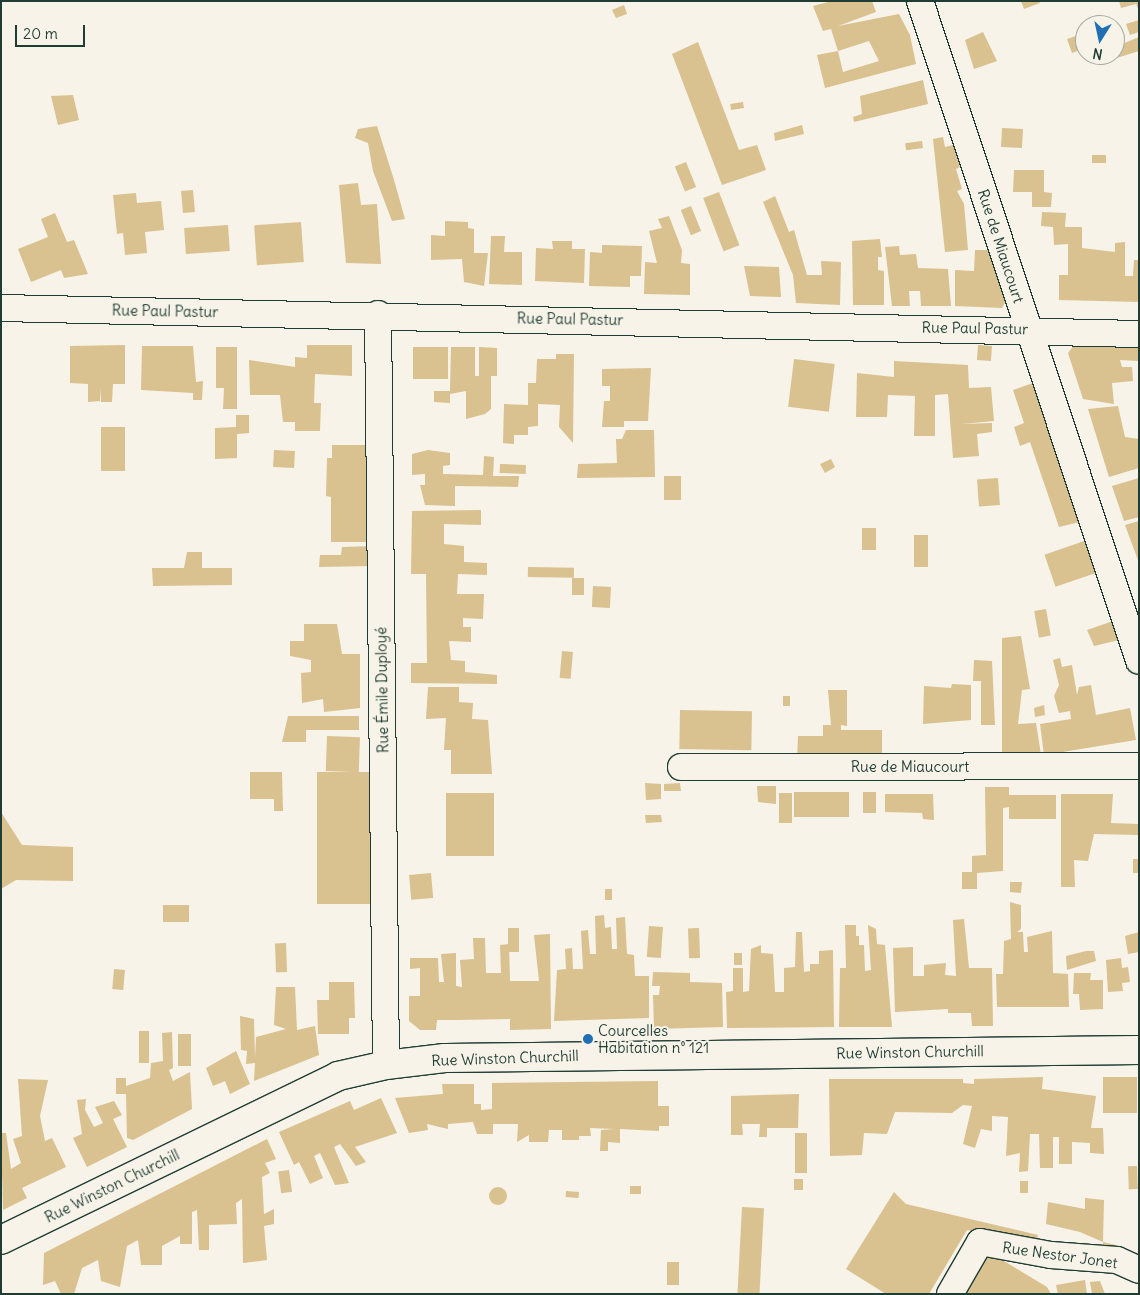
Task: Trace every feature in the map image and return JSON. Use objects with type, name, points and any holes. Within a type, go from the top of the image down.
[{"type":"main road","name":"Rue Winston Churchill","points":[[1,1240],[338,1076],[386,1065],[445,1058],[1139,1050]]},
{"type":"street","name":"Rue de Miaucourt","points":[[920,1],[1139,661]]},
{"type":"street","name":"Rue Paul Pastur","points":[[1,308],[378,314],[1029,329],[1139,334]]},
{"type":"street","name":"Rue Émile Duployé","points":[[378,314],[386,1065]]},
{"type":"street","name":"Rue de Miaucourt","points":[[681,767],[1139,766]]},
{"type":"street","name":"Rue Nestor Jonet","points":[[950,1294],[980,1242],[1051,1256],[1117,1260],[1139,1270]]},
{"type":"building","points":[[832,1],[872,1],[876,12],[838,26],[899,14],[910,35],[916,64],[825,88],[817,55],[838,51],[831,29],[823,31],[813,6]],"holes":[[[869,41],[879,61],[843,72],[838,51]]]},
{"type":"building","points":[[1021,1],[1039,1],[1040,3],[1024,9]]},
{"type":"building","points":[[1119,1],[1139,1],[1139,11],[1136,4],[1121,8]]},
{"type":"building","points":[[624,5],[627,14],[616,18],[612,10]]},
{"type":"building","points":[[1139,20],[1139,32],[1130,35],[1126,24]]},
{"type":"building","points":[[983,32],[997,61],[974,69],[965,40]]},
{"type":"building","points":[[1075,36],[1075,52],[1072,53],[1067,39]]},
{"type":"building","points":[[1139,37],[1139,51],[1125,55],[1125,43]]},
{"type":"building","points":[[698,42],[739,150],[757,145],[766,170],[722,185],[672,54]]},
{"type":"building","points":[[923,80],[928,104],[854,122],[853,117],[862,114],[860,96]]},
{"type":"building","points":[[73,95],[79,120],[58,125],[51,96]]},
{"type":"building","points":[[743,102],[744,108],[731,110],[730,104]]},
{"type":"building","points":[[802,125],[804,134],[775,141],[774,133]]},
{"type":"building","points":[[377,126],[405,219],[392,221],[373,171],[368,143],[355,138],[358,129]]},
{"type":"building","points":[[1002,128],[1023,129],[1022,148],[1001,147]]},
{"type":"building","points":[[943,137],[945,147],[953,145],[960,167],[956,169],[962,189],[957,191],[964,204],[968,250],[945,252],[933,139]]},
{"type":"building","points":[[922,141],[923,148],[906,150],[905,143]]},
{"type":"building","points":[[1092,155],[1106,155],[1106,163],[1092,163]]},
{"type":"building","points":[[686,162],[696,187],[685,192],[675,166]]},
{"type":"building","points":[[1014,170],[1044,170],[1044,192],[1052,193],[1051,207],[1032,207],[1032,192],[1013,192]]},
{"type":"building","points":[[358,183],[361,205],[377,204],[381,264],[346,263],[339,185]]},
{"type":"building","points":[[193,190],[195,212],[183,213],[181,191]]},
{"type":"building","points":[[719,192],[739,245],[724,251],[703,198]]},
{"type":"building","points":[[136,193],[137,203],[161,201],[164,230],[145,232],[147,253],[125,255],[123,233],[117,234],[113,195]]},
{"type":"building","points":[[775,196],[789,232],[794,230],[807,275],[822,275],[821,261],[841,262],[840,305],[796,303],[793,275],[763,202]]},
{"type":"building","points":[[691,206],[701,231],[691,235],[681,210]]},
{"type":"building","points":[[1042,212],[1066,213],[1065,227],[1082,227],[1082,248],[1115,252],[1115,243],[1125,242],[1125,276],[1133,276],[1134,260],[1139,260],[1139,302],[1059,300],[1059,275],[1068,275],[1068,244],[1054,245],[1053,227],[1041,226]]},
{"type":"building","points":[[55,213],[67,242],[74,240],[88,274],[64,278],[61,270],[31,282],[18,249],[48,237],[41,219]]},
{"type":"building","points":[[669,216],[682,250],[681,263],[690,264],[690,295],[644,294],[645,262],[657,263],[649,231],[662,228],[658,219]]},
{"type":"building","points":[[445,221],[468,222],[468,228],[474,229],[474,253],[488,253],[484,286],[464,282],[462,259],[431,260],[431,235],[445,236]]},
{"type":"building","points":[[301,222],[304,262],[257,265],[254,225]]},
{"type":"building","points":[[228,225],[230,251],[186,254],[184,228]]},
{"type":"building","points":[[491,236],[505,236],[504,252],[522,252],[522,285],[489,284]]},
{"type":"building","points":[[880,239],[882,257],[878,257],[878,270],[884,271],[884,305],[853,305],[852,241]]},
{"type":"building","points":[[552,241],[572,241],[572,249],[585,249],[584,283],[535,281],[536,248],[553,249]]},
{"type":"building","points":[[602,245],[642,246],[641,276],[630,276],[630,287],[589,286],[590,252],[602,253]]},
{"type":"building","points":[[899,246],[900,255],[916,254],[918,268],[948,269],[951,306],[921,306],[920,291],[909,291],[910,306],[892,306],[885,247]]},
{"type":"building","points":[[975,250],[993,250],[1008,297],[1002,308],[955,306],[955,270],[974,271]]},
{"type":"building","points":[[744,266],[779,267],[781,297],[750,296]]},
{"type":"building","points":[[125,345],[125,384],[113,384],[112,402],[101,402],[100,387],[100,401],[88,402],[88,384],[70,383],[70,346]]},
{"type":"building","points":[[307,345],[352,345],[352,376],[315,374],[314,403],[321,403],[320,431],[295,431],[295,422],[283,422],[280,395],[250,395],[249,360],[295,367],[295,357],[307,358]]},
{"type":"building","points":[[978,345],[992,346],[991,361],[977,360]]},
{"type":"building","points":[[1074,345],[1139,347],[1139,361],[1120,360],[1122,367],[1132,367],[1133,381],[1112,383],[1114,404],[1083,399],[1068,353]]},
{"type":"building","points":[[142,346],[193,346],[196,382],[203,381],[202,400],[193,400],[193,393],[141,390]]},
{"type":"building","points":[[216,347],[237,347],[237,409],[223,409],[224,388],[216,388]]},
{"type":"building","points":[[413,347],[448,347],[448,379],[413,379]]},
{"type":"building","points":[[451,347],[475,347],[475,376],[479,376],[479,347],[497,348],[497,376],[491,376],[491,409],[485,414],[466,419],[466,391],[450,394],[450,403],[434,402],[434,391],[450,391]]},
{"type":"building","points":[[556,354],[574,354],[573,443],[559,427],[560,405],[538,404],[538,426],[528,427],[528,435],[514,435],[514,444],[503,443],[504,404],[528,405],[528,383],[536,383],[537,359],[556,359]]},
{"type":"building","points":[[794,359],[835,364],[829,412],[788,407]]},
{"type":"building","points":[[894,361],[968,365],[969,388],[991,387],[994,421],[961,424],[992,423],[992,432],[977,434],[979,456],[953,458],[948,394],[935,395],[935,436],[914,436],[915,396],[888,395],[887,417],[856,417],[857,373],[894,377]]},
{"type":"building","points":[[651,368],[648,421],[624,421],[624,427],[602,427],[604,401],[610,401],[610,386],[602,386],[602,369]]},
{"type":"building","points":[[1033,383],[1080,522],[1059,527],[1030,442],[1020,446],[1014,427],[1024,423],[1013,390]]},
{"type":"building","points":[[1118,406],[1125,437],[1139,439],[1139,468],[1109,477],[1088,409]]},
{"type":"building","points":[[236,415],[249,415],[249,433],[237,434],[237,458],[215,459],[215,428],[236,427]]},
{"type":"building","points":[[101,427],[125,427],[125,471],[101,471]]},
{"type":"building","points":[[626,430],[654,430],[655,477],[577,478],[578,464],[617,463],[616,439],[622,439]]},
{"type":"building","points":[[332,445],[373,445],[373,542],[331,542],[331,497],[326,496],[327,458],[332,458]]},
{"type":"building","points":[[274,450],[295,451],[294,468],[273,467]]},
{"type":"building","points":[[428,450],[450,453],[450,465],[443,466],[443,474],[483,475],[484,456],[494,457],[493,476],[519,476],[518,487],[455,486],[455,506],[425,505],[420,485],[425,485],[425,474],[412,475],[412,454]]},
{"type":"building","points":[[831,459],[835,467],[825,473],[820,464]]},
{"type":"building","points":[[500,464],[526,465],[526,474],[500,473]]},
{"type":"building","points":[[664,476],[681,476],[681,500],[664,500]]},
{"type":"building","points":[[998,478],[1000,505],[979,506],[977,479]]},
{"type":"building","points":[[1139,478],[1139,517],[1124,521],[1112,486]]},
{"type":"building","points":[[481,510],[481,525],[444,524],[444,544],[464,546],[464,562],[487,563],[487,575],[458,574],[457,594],[484,594],[483,619],[463,618],[463,627],[471,627],[471,642],[449,641],[451,660],[465,661],[465,672],[497,675],[497,684],[411,683],[411,663],[427,663],[426,574],[411,574],[412,511]]},
{"type":"building","points":[[1139,521],[1139,563],[1125,525]]},
{"type":"building","points":[[862,528],[876,528],[876,550],[862,550]]},
{"type":"building","points":[[914,535],[928,535],[928,567],[914,567]]},
{"type":"building","points":[[1087,540],[1098,572],[1056,587],[1044,555]]},
{"type":"building","points":[[373,546],[373,566],[319,567],[320,555],[341,555],[342,547]]},
{"type":"building","points":[[187,552],[202,552],[202,568],[232,568],[232,585],[153,586],[152,568],[184,568]]},
{"type":"building","points":[[528,567],[574,568],[574,578],[528,577]]},
{"type":"building","points":[[572,578],[584,578],[584,595],[572,595]]},
{"type":"building","points":[[593,586],[611,587],[610,608],[592,607]]},
{"type":"building","points":[[1046,609],[1051,636],[1039,638],[1034,611]]},
{"type":"building","points":[[1113,621],[1119,640],[1094,646],[1087,630]]},
{"type":"building","points":[[304,624],[337,624],[342,654],[360,654],[360,708],[324,712],[323,699],[302,703],[301,673],[311,672],[311,660],[290,656],[290,641],[304,641]]},
{"type":"building","points":[[1021,636],[1030,689],[1022,690],[1018,724],[1036,723],[1041,755],[1002,757],[1002,638]]},
{"type":"building","points":[[562,651],[573,652],[571,679],[560,678]]},
{"type":"building","points":[[1060,658],[1062,667],[1072,665],[1077,695],[1079,687],[1091,685],[1096,715],[1130,708],[1136,740],[1044,755],[1040,724],[1071,719],[1070,711],[1059,713],[1054,696],[1059,685],[1053,660]]},
{"type":"building","points":[[974,660],[992,661],[995,725],[981,725],[981,681],[973,681]]},
{"type":"building","points":[[952,684],[971,685],[971,720],[923,724],[924,686],[951,688]]},
{"type":"building","points":[[428,687],[459,687],[459,702],[473,703],[472,719],[488,720],[492,774],[451,774],[451,750],[444,750],[446,718],[426,719]]},
{"type":"building","points":[[828,690],[847,690],[847,726],[841,725],[841,730],[882,730],[882,763],[797,762],[798,736],[823,736],[823,725],[831,725]]},
{"type":"building","points":[[783,696],[790,696],[790,706],[783,706]]},
{"type":"building","points":[[1044,705],[1045,715],[1035,717],[1034,708]]},
{"type":"building","points":[[680,710],[752,711],[751,750],[679,749]]},
{"type":"building","points":[[288,716],[359,716],[359,730],[306,730],[306,742],[282,742]]},
{"type":"building","points":[[327,736],[360,737],[359,772],[326,771]]},
{"type":"building","points":[[250,772],[282,772],[283,811],[274,811],[274,799],[250,799]]},
{"type":"building","points":[[317,772],[371,772],[371,904],[317,904]]},
{"type":"building","points":[[645,783],[661,784],[661,799],[646,800]]},
{"type":"building","points":[[680,783],[681,791],[664,791],[664,784]]},
{"type":"building","points":[[757,786],[776,786],[776,804],[758,802]]},
{"type":"building","points":[[985,787],[1009,787],[1009,795],[1056,795],[1056,819],[1009,819],[1009,807],[1003,808],[1003,871],[977,873],[977,889],[962,889],[962,872],[972,872],[972,856],[986,855]]},
{"type":"building","points":[[794,792],[849,792],[849,817],[794,817]]},
{"type":"building","points":[[863,792],[876,792],[876,813],[863,813]]},
{"type":"building","points":[[446,793],[494,793],[494,856],[446,856]]},
{"type":"building","points":[[779,793],[792,793],[792,823],[779,823]]},
{"type":"building","points":[[885,794],[933,794],[934,820],[923,819],[922,813],[885,812]]},
{"type":"building","points":[[1061,794],[1113,794],[1111,823],[1139,824],[1139,835],[1094,834],[1088,861],[1074,860],[1075,887],[1061,887]]},
{"type":"building","points":[[1,812],[22,845],[73,847],[73,881],[16,880],[1,889]]},
{"type":"building","points":[[645,815],[661,815],[662,822],[646,823]]},
{"type":"building","points":[[1133,859],[1139,859],[1139,873],[1133,873]]},
{"type":"building","points":[[431,873],[433,898],[411,900],[409,875]]},
{"type":"building","points":[[1010,882],[1022,882],[1021,893],[1010,892]]},
{"type":"building","points":[[605,889],[612,889],[612,900],[605,900]]},
{"type":"building","points":[[1010,902],[1021,905],[1021,929],[1017,932],[1023,932],[1024,952],[1028,952],[1027,937],[1052,931],[1053,973],[1068,974],[1069,1007],[997,1007],[996,974],[1003,974],[1004,941],[1011,939]]},
{"type":"building","points":[[163,905],[189,905],[189,922],[163,922]]},
{"type":"building","points":[[604,915],[605,928],[611,927],[612,949],[617,949],[616,918],[625,917],[627,954],[634,955],[635,976],[649,976],[649,1018],[554,1021],[557,970],[566,969],[565,949],[572,948],[573,969],[583,969],[581,931],[588,930],[590,954],[596,954],[595,916]]},
{"type":"building","points":[[964,919],[969,968],[992,968],[993,1026],[972,1026],[971,1013],[948,1013],[948,1009],[895,1012],[893,948],[913,947],[913,976],[924,976],[924,965],[946,963],[945,975],[956,976],[953,920]]},
{"type":"building","points":[[845,925],[856,925],[856,936],[859,936],[859,945],[864,945],[865,971],[871,970],[868,925],[876,929],[877,944],[885,945],[892,1027],[839,1027],[840,968],[846,968]]},
{"type":"building","points":[[649,926],[663,927],[661,958],[647,957]]},
{"type":"building","points":[[508,928],[519,928],[519,952],[508,952]]},
{"type":"building","points":[[688,928],[699,928],[700,958],[689,958]]},
{"type":"building","points":[[796,932],[802,932],[804,972],[810,971],[810,964],[819,964],[819,951],[833,950],[834,1027],[727,1028],[726,992],[733,991],[733,968],[743,968],[743,992],[749,991],[751,949],[761,945],[761,953],[773,954],[775,992],[784,992],[784,968],[795,967]]},
{"type":"building","points":[[1139,932],[1139,952],[1128,954],[1125,936]]},
{"type":"building","points":[[550,934],[551,1029],[510,1030],[510,1019],[437,1020],[436,1030],[420,1030],[409,1021],[409,996],[420,996],[420,968],[410,969],[410,958],[438,958],[439,982],[444,982],[441,954],[456,953],[456,986],[462,987],[460,960],[474,959],[473,938],[485,938],[486,973],[501,973],[500,945],[509,944],[510,981],[539,981],[534,935]]},
{"type":"building","points":[[275,943],[286,943],[287,972],[276,972]]},
{"type":"building","points":[[1094,951],[1096,961],[1067,970],[1066,956]]},
{"type":"building","points":[[734,953],[742,953],[742,965],[734,965]]},
{"type":"building","points":[[1121,958],[1122,968],[1128,967],[1130,982],[1122,983],[1123,991],[1108,992],[1106,960]]},
{"type":"building","points":[[114,969],[125,970],[123,990],[112,989]]},
{"type":"building","points":[[653,972],[690,973],[690,982],[722,983],[723,1027],[654,1029],[653,995],[659,995],[660,986],[652,986]]},
{"type":"building","points":[[1074,973],[1091,973],[1090,980],[1103,980],[1103,1009],[1080,1010],[1079,994],[1073,994]]},
{"type":"building","points":[[329,982],[354,982],[355,1018],[349,1018],[349,1034],[318,1034],[317,1000],[329,1000]]},
{"type":"building","points":[[276,987],[295,987],[297,1030],[315,1026],[319,1055],[254,1081],[255,1063],[246,1064],[247,1051],[241,1050],[240,1016],[254,1019],[255,1058],[256,1037],[286,1029],[274,1025]]},
{"type":"building","points":[[139,1031],[149,1031],[149,1063],[139,1063]]},
{"type":"building","points":[[172,1032],[173,1068],[169,1070],[173,1081],[190,1072],[192,1109],[133,1140],[127,1138],[126,1094],[116,1094],[116,1078],[126,1078],[126,1086],[150,1078],[151,1063],[163,1061],[162,1033]]},
{"type":"building","points":[[178,1034],[191,1034],[191,1066],[178,1066]]},
{"type":"building","points":[[236,1051],[250,1084],[230,1094],[225,1081],[213,1086],[206,1068]]},
{"type":"building","points":[[1043,1077],[1042,1089],[1096,1096],[1091,1128],[1103,1128],[1104,1154],[1090,1153],[1090,1143],[1072,1142],[1072,1164],[1059,1164],[1059,1137],[1053,1137],[1053,1168],[1040,1168],[1039,1134],[1030,1134],[1028,1171],[1019,1172],[1020,1153],[1006,1156],[1008,1117],[992,1116],[992,1131],[981,1129],[975,1148],[963,1144],[972,1106],[963,1105],[952,1113],[895,1112],[887,1134],[864,1133],[862,1155],[830,1156],[829,1079],[963,1079],[963,1083],[974,1084],[974,1079]]},
{"type":"building","points":[[1103,1077],[1137,1077],[1137,1113],[1103,1113]]},
{"type":"building","points":[[18,1079],[48,1080],[40,1116],[45,1141],[52,1138],[66,1167],[22,1188],[27,1198],[3,1210],[1,1133],[6,1133],[11,1169],[21,1163],[13,1139],[22,1136]]},
{"type":"building","points":[[658,1081],[658,1106],[669,1106],[669,1126],[659,1126],[659,1131],[620,1129],[620,1143],[608,1142],[608,1151],[600,1151],[601,1130],[614,1129],[590,1128],[591,1136],[579,1136],[579,1140],[562,1140],[562,1130],[549,1130],[548,1142],[529,1142],[529,1135],[517,1142],[518,1124],[493,1124],[493,1134],[477,1134],[473,1122],[448,1124],[448,1129],[427,1124],[428,1130],[409,1133],[395,1098],[443,1094],[442,1084],[474,1084],[474,1104],[481,1104],[481,1110],[492,1109],[492,1083]]},
{"type":"building","points":[[799,1094],[798,1128],[767,1128],[767,1137],[759,1137],[760,1124],[742,1124],[743,1135],[731,1135],[731,1096]]},
{"type":"building","points":[[381,1098],[397,1133],[355,1147],[366,1162],[356,1166],[340,1144],[334,1147],[349,1183],[335,1185],[320,1153],[314,1156],[323,1178],[310,1184],[299,1162],[294,1165],[279,1132],[350,1101],[354,1110]]},
{"type":"building","points":[[86,1099],[85,1110],[94,1127],[103,1123],[95,1107],[114,1101],[122,1115],[113,1119],[127,1147],[87,1167],[73,1138],[82,1134],[77,1100]]},
{"type":"building","points":[[795,1133],[807,1133],[807,1173],[795,1173]]},
{"type":"building","points":[[267,1139],[276,1159],[265,1163],[270,1173],[262,1177],[264,1214],[274,1209],[274,1224],[264,1226],[267,1260],[243,1263],[242,1199],[236,1203],[237,1224],[209,1225],[209,1250],[199,1250],[197,1210],[192,1212],[192,1244],[180,1244],[180,1236],[162,1246],[162,1265],[141,1265],[138,1240],[127,1246],[120,1287],[101,1281],[98,1260],[82,1268],[74,1294],[61,1294],[55,1281],[43,1285],[44,1253]]},
{"type":"building","points":[[1128,1166],[1137,1166],[1138,1189],[1129,1189]]},
{"type":"building","points":[[289,1170],[292,1192],[281,1193],[278,1172]]},
{"type":"building","points":[[794,1179],[803,1179],[803,1190],[794,1190]]},
{"type":"building","points":[[1020,1181],[1028,1181],[1028,1193],[1020,1193]]},
{"type":"building","points":[[630,1186],[641,1186],[641,1194],[630,1194]]},
{"type":"building","points":[[494,1187],[502,1187],[507,1192],[505,1203],[494,1205],[489,1200],[489,1192]]},
{"type":"building","points":[[566,1191],[579,1192],[579,1198],[566,1197]]},
{"type":"building","points":[[894,1192],[906,1204],[1038,1235],[1036,1246],[967,1230],[929,1294],[886,1294],[846,1269]]},
{"type":"building","points":[[1085,1198],[1104,1200],[1103,1242],[1080,1232],[1046,1224],[1048,1202],[1085,1209]]},
{"type":"building","points":[[742,1207],[764,1208],[759,1294],[737,1294]]},
{"type":"building","points":[[1103,1242],[1124,1247],[1123,1253],[1103,1249]]},
{"type":"building","points":[[989,1252],[1047,1287],[1051,1294],[963,1294]]},
{"type":"building","points":[[667,1262],[679,1262],[679,1285],[667,1285]]},
{"type":"building","points":[[1085,1280],[1087,1294],[1058,1294],[1056,1285]]},
{"type":"building","points":[[1100,1281],[1105,1294],[1092,1294],[1090,1282]]},
{"type":"place","name":"Courcelles Habitation n° 121","points":[[588,1039]]}]
